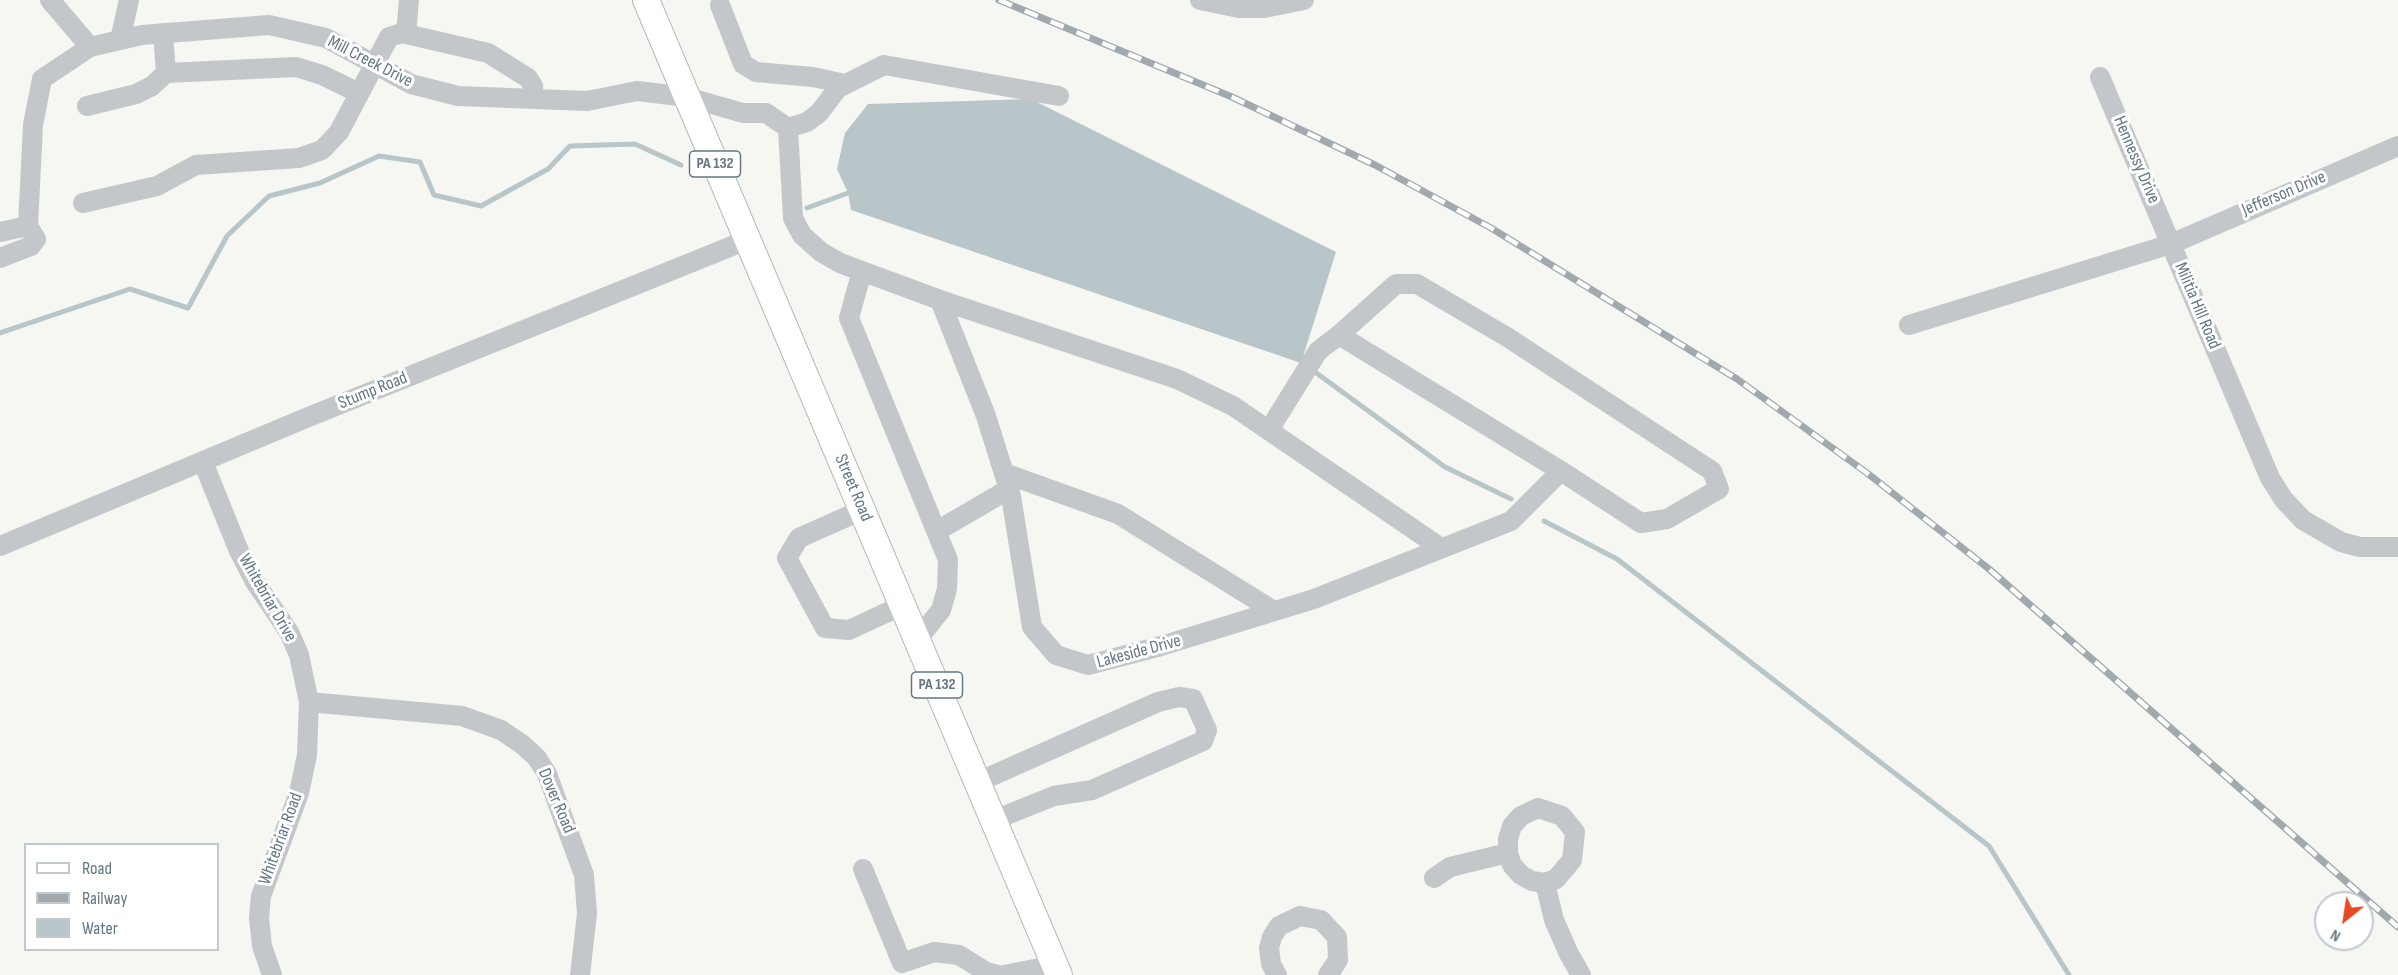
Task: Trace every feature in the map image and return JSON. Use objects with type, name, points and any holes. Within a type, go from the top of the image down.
[{"type":"main road","name":"Street Road","points":[[646,0],[1057,970]]},
{"type":"street","points":[[0,258],[31,246],[36,239],[28,226],[29,181],[33,125],[42,79],[90,47],[50,0]]},
{"type":"street","points":[[120,40],[129,0]]},
{"type":"street","points":[[406,34],[409,0]]},
{"type":"street","points":[[1200,0],[1239,8],[1264,8],[1304,0]]},
{"type":"street","points":[[720,5],[743,64],[756,72],[813,77],[845,84]]},
{"type":"street","name":"Mill Creek Drive","points":[[90,47],[163,33],[269,25],[326,38],[411,84],[434,92],[458,96],[587,101],[637,91],[687,97]]},
{"type":"street","points":[[163,33],[166,73]]},
{"type":"street","points":[[83,203],[157,186],[196,165],[299,159],[322,150],[339,132],[389,37],[406,34],[488,53],[528,78],[533,86],[534,99]]},
{"type":"street","points":[[788,128],[807,122],[819,113],[837,88],[884,64],[1059,96]]},
{"type":"street","points":[[87,106],[136,94],[152,86],[166,73],[296,67],[322,75],[359,93]]},
{"type":"street","name":"Hennessy Drive","points":[[2100,76],[2171,244]]},
{"type":"street","points":[[687,97],[743,114],[766,113],[788,128]]},
{"type":"street","points":[[788,128],[793,218],[802,235],[821,252],[862,271],[940,300],[1177,379],[1233,406],[1441,548]]},
{"type":"street","name":"Jefferson Drive","points":[[2171,244],[2398,146]]},
{"type":"street","points":[[0,232],[28,226]]},
{"type":"street","name":"Stump Road","points":[[0,546],[747,240]]},
{"type":"street","name":"Militia Hill Road","points":[[1909,325],[2171,244],[2270,478],[2284,500],[2303,520],[2341,542],[2360,547],[2398,547]]},
{"type":"street","points":[[862,271],[850,305],[849,318],[948,560],[948,589],[941,610],[917,640]]},
{"type":"street","points":[[1269,430],[1318,351],[1396,284],[1417,284],[1508,337],[1712,471],[1719,489],[1667,519],[1641,523],[1555,475],[1339,335]]},
{"type":"street","name":"Lakeside Drive","points":[[940,300],[986,416],[1006,481],[1032,627],[1056,655],[1088,665],[1161,646],[1314,598],[1511,521],[1555,475]]},
{"type":"street","name":"Whitebriar Drive","points":[[203,462],[239,551],[255,582],[289,632],[299,655],[309,702]]},
{"type":"street","points":[[937,531],[1006,481],[1118,514],[1274,611]]},
{"type":"street","points":[[862,510],[799,538],[787,558],[825,628],[849,630],[903,605]]},
{"type":"street","points":[[978,782],[1158,702],[1179,697],[1193,699],[1207,730],[1203,741],[1092,790],[1054,796],[994,820]]},
{"type":"street","name":"Whitebriar Road","points":[[272,975],[262,946],[259,918],[261,896],[299,793],[307,755],[309,702]]},
{"type":"street","name":"Dover Road","points":[[309,702],[462,716],[501,730],[530,752],[547,774],[584,875],[587,913],[580,975]]},
{"type":"street","points":[[1538,808],[1562,816],[1575,832],[1572,860],[1556,879],[1545,883],[1532,881],[1521,875],[1512,865],[1508,853],[1508,839],[1512,826],[1521,816],[1538,808]]},
{"type":"street","points":[[1434,878],[1450,867],[1508,853]]},
{"type":"street","points":[[863,869],[902,963],[934,952],[959,955],[986,972],[998,975]]},
{"type":"street","points":[[1545,883],[1554,920],[1581,975]]},
{"type":"street","points":[[1277,975],[1271,964],[1269,948],[1272,937],[1283,923],[1300,916],[1321,920],[1337,937],[1338,960],[1328,975]]},
{"type":"street","points":[[1004,975],[1057,970]]},
{"type":"water","points":[[1031,99],[1336,252],[1301,363],[851,210],[848,193],[837,169],[845,133],[868,104]]},
{"type":"waterway","points":[[0,333],[130,289],[188,308],[227,236],[269,196],[320,183],[379,156],[420,162],[434,195],[481,206],[548,169],[570,146],[635,144],[681,165]]},
{"type":"waterway","points":[[807,208],[848,193]]},
{"type":"waterway","points":[[1315,372],[1445,467],[1511,499]]},
{"type":"waterway","points":[[1544,521],[1617,559],[1989,846],[2069,975]]},
{"type":"railway","points":[[999,0],[1232,97],[1375,165],[1491,228],[1737,379],[1867,473],[1989,569],[2398,927]]}]
